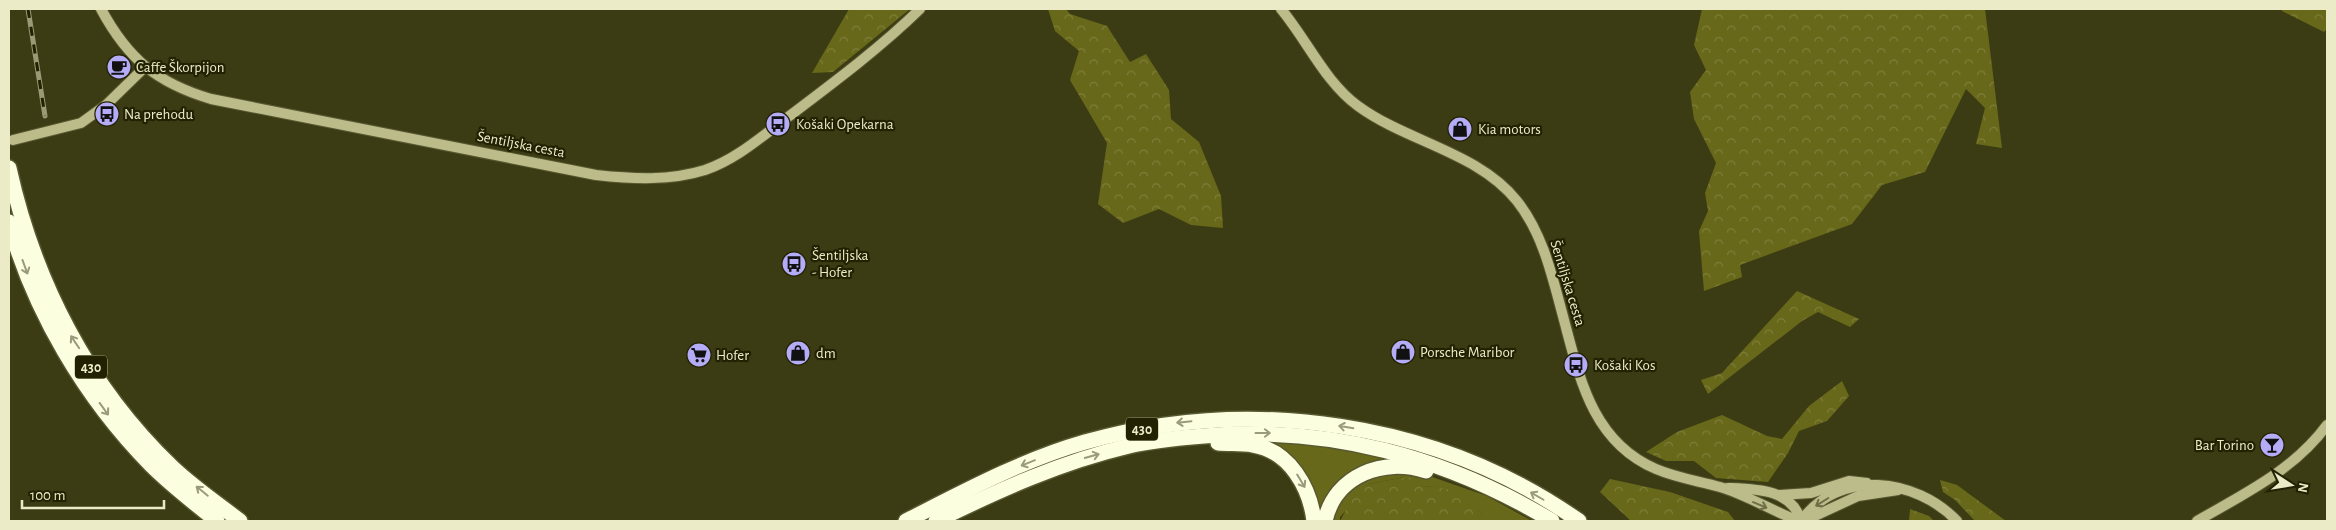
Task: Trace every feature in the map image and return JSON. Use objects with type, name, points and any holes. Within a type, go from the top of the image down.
[{"type":"highway","name":"430","points":[[9,168],[17,207],[38,268],[68,333],[120,409],[172,467],[240,521]]},
{"type":"highway","name":"430","points":[[9,222],[32,288],[57,338],[82,379],[113,422],[151,465],[217,521]]},
{"type":"highway","name":"430","points":[[906,521],[977,485],[1084,442],[1174,424],[1217,419],[1266,418],[1361,430],[1428,446],[1495,472],[1579,521]]},
{"type":"highway","name":"430","points":[[936,521],[1032,476],[1087,457],[1162,440],[1264,433],[1317,437],[1361,444],[1410,456],[1500,492],[1552,521]]},
{"type":"highway","points":[[1162,440],[1254,445],[1272,452],[1290,465],[1303,484],[1312,504],[1314,521]]},
{"type":"highway","points":[[1326,521],[1334,498],[1348,482],[1368,471],[1383,467],[1402,466],[1420,469],[1500,492]]},
{"type":"street","name":"Šentiljska cesta","points":[[101,9],[115,34],[145,67],[167,82],[211,99],[596,175],[650,179],[703,171],[730,160],[817,95],[905,24],[920,9]]},
{"type":"street","name":"Šentiljska cesta","points":[[1281,9],[1340,89],[1356,105],[1379,121],[1474,166],[1504,186],[1518,202],[1534,227],[1545,253],[1584,392],[1595,416],[1609,434],[1641,462],[1677,476],[1722,488],[1801,521]]},
{"type":"street","points":[[13,140],[81,123],[106,105],[145,67]]},
{"type":"street","points":[[2197,521],[2284,469],[2305,452],[2327,426]]},
{"type":"street","name":"Šentiljska cesta","points":[[1722,488],[1761,490],[1780,495],[1811,493],[1849,480],[1870,484]]},
{"type":"street","points":[[1801,521],[1811,509],[1831,496],[1870,484],[1889,485],[1920,494],[1933,501],[1957,521]]},
{"type":"street","points":[[1801,521],[1858,496],[1902,489]]},
{"type":"street","points":[[1780,495],[1792,504],[1801,521]]},
{"type":"green space","points":[[849,9],[910,9],[833,72],[812,73]]},
{"type":"green space","points":[[1048,9],[1066,9],[1070,14],[1107,26],[1130,62],[1146,54],[1169,90],[1171,119],[1199,142],[1221,196],[1223,228],[1191,225],[1159,209],[1123,223],[1098,204],[1107,143],[1070,80],[1079,51],[1055,31]]},
{"type":"green space","points":[[1702,9],[1985,9],[2002,148],[1976,144],[1985,108],[1966,89],[1925,172],[1882,185],[1852,224],[1740,265],[1742,277],[1704,291],[1699,231],[1708,211],[1705,193],[1716,163],[1694,119],[1690,92],[1706,70],[1694,45]]},
{"type":"green space","points":[[2282,9],[2327,9],[2327,29],[2324,32],[2282,11]]},
{"type":"green space","points":[[1797,291],[1859,319],[1850,327],[1818,312],[1802,321],[1708,394],[1701,380],[1722,373]]},
{"type":"green space","points":[[1842,381],[1849,396],[1827,421],[1799,431],[1788,453],[1768,482],[1716,478],[1694,461],[1666,461],[1646,452],[1677,432],[1722,415],[1767,436],[1782,439],[1809,406]]},
{"type":"green space","points":[[1259,440],[1331,446],[1399,460],[1366,467],[1322,521],[1313,496]]},
{"type":"green space","points":[[1418,472],[1487,496],[1532,521],[1483,521],[1483,517],[1478,509],[1439,488],[1433,486],[1422,487],[1405,477],[1369,484],[1340,517],[1340,521],[1330,521],[1343,496],[1368,475]]},
{"type":"green space","points":[[1405,477],[1419,479],[1422,487],[1433,486],[1470,494],[1483,517],[1483,521],[1340,521],[1352,498],[1369,484]]},
{"type":"green space","points":[[1610,479],[1670,492],[1728,512],[1735,521],[1631,521],[1600,492]]},
{"type":"green space","points":[[1940,480],[1957,485],[2006,521],[1975,521],[1955,500],[1943,492]]},
{"type":"green space","points":[[1910,509],[1929,516],[1934,521],[1909,521]]},
{"type":"railway","points":[[28,9],[45,116]]},
{"type":"place","name":"Caffe Škorpijon","points":[[119,67]]},
{"type":"place","name":"Na prehodu","points":[[107,114]]},
{"type":"place","name":"Košaki Opekarna","points":[[778,124]]},
{"type":"place","name":"Kia motors","points":[[1460,129]]},
{"type":"place","name":"Šentiljska - Hofer","points":[[794,264]]},
{"type":"place","name":"Porsche Maribor","points":[[1403,352]]},
{"type":"place","name":"dm","points":[[798,353]]},
{"type":"place","name":"Hofer","points":[[699,355]]},
{"type":"place","name":"Košaki Kos","points":[[1576,365]]},
{"type":"place","name":"Bar Torino","points":[[2272,445]]}]
